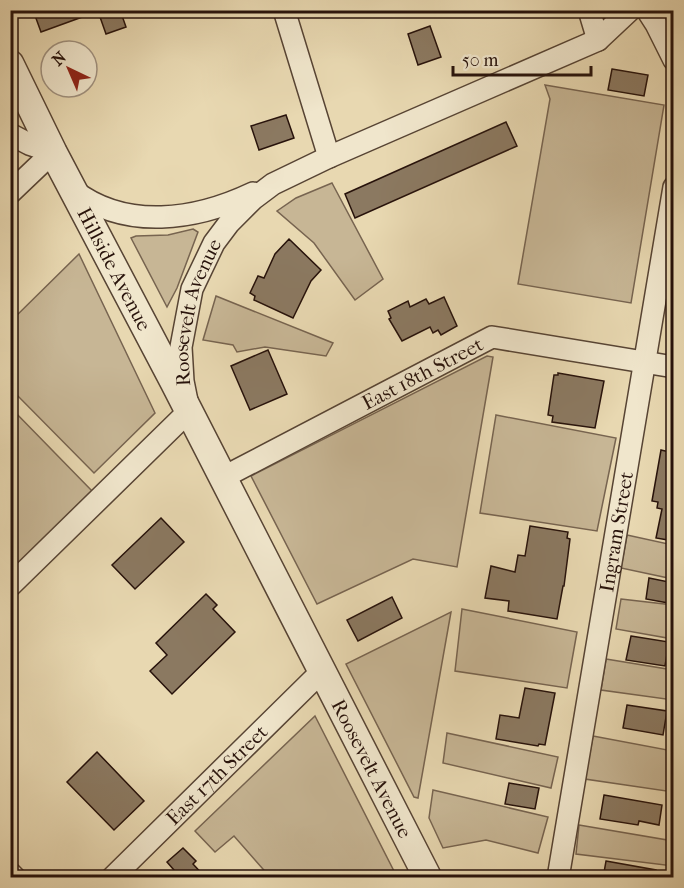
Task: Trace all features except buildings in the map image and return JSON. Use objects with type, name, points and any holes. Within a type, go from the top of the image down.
[{"type":"street","points":[[284,10],[329,157]]},
{"type":"street","points":[[589,10],[598,40]]},
{"type":"street","name":"Roosevelt Avenue","points":[[428,878],[189,411],[183,381],[181,347],[192,289],[214,243],[229,223],[253,199],[273,184],[329,157],[598,40],[630,10]]},
{"type":"street","points":[[647,10],[657,24],[674,60]]},
{"type":"street","name":"Hillside Avenue","points":[[10,64],[53,152],[189,411]]},
{"type":"street","points":[[10,134],[28,144],[53,152],[10,193]]},
{"type":"street","name":"Hillside Avenue","points":[[73,190],[104,209],[145,218],[181,215],[224,205],[273,184]]},
{"type":"street","name":"Ingram Street","points":[[558,878],[674,187]]},
{"type":"street","name":"East 18th Street","points":[[222,478],[492,337],[674,367]]},
{"type":"street","points":[[10,586],[189,411]]},
{"type":"street","name":"East 17th Street","points":[[112,878],[321,672]]},
{"type":"street","points":[[10,873],[15,878]]},
{"type":"shaded area","points":[[545,85],[664,105],[631,303],[518,284],[550,99]]},
{"type":"shaded area","points":[[332,183],[383,279],[355,300],[314,243],[277,211],[296,198]]},
{"type":"shaded area","points":[[193,229],[198,232],[177,288],[167,307],[131,238],[168,235]]},
{"type":"shaded area","points":[[79,254],[155,413],[94,473],[11,389],[11,321]]},
{"type":"shaded area","points":[[216,296],[333,343],[326,356],[265,347],[237,352],[233,345],[203,340]]},
{"type":"shaded area","points":[[487,356],[493,357],[457,567],[413,559],[317,604],[251,476]]},
{"type":"shaded area","points":[[11,408],[93,492],[11,574]]},
{"type":"shaded area","points":[[496,415],[616,438],[597,531],[480,513]]},
{"type":"shaded area","points":[[627,535],[673,545],[673,579],[621,568]]},
{"type":"shaded area","points":[[621,599],[673,605],[673,639],[616,629]]},
{"type":"shaded area","points":[[462,609],[577,632],[567,688],[455,671]]},
{"type":"shaded area","points":[[451,612],[418,798],[414,797],[346,664]]},
{"type":"shaded area","points":[[606,659],[673,670],[673,700],[601,690]]},
{"type":"shaded area","points":[[315,716],[397,877],[270,877],[234,836],[215,852],[195,831]]},
{"type":"shaded area","points":[[447,733],[558,757],[551,788],[443,763]]},
{"type":"shaded area","points":[[593,736],[673,751],[673,792],[585,779]]},
{"type":"shaded area","points":[[433,790],[548,817],[538,853],[486,840],[443,848],[429,818]]},
{"type":"shaded area","points":[[579,825],[673,841],[673,866],[576,854]]}]
